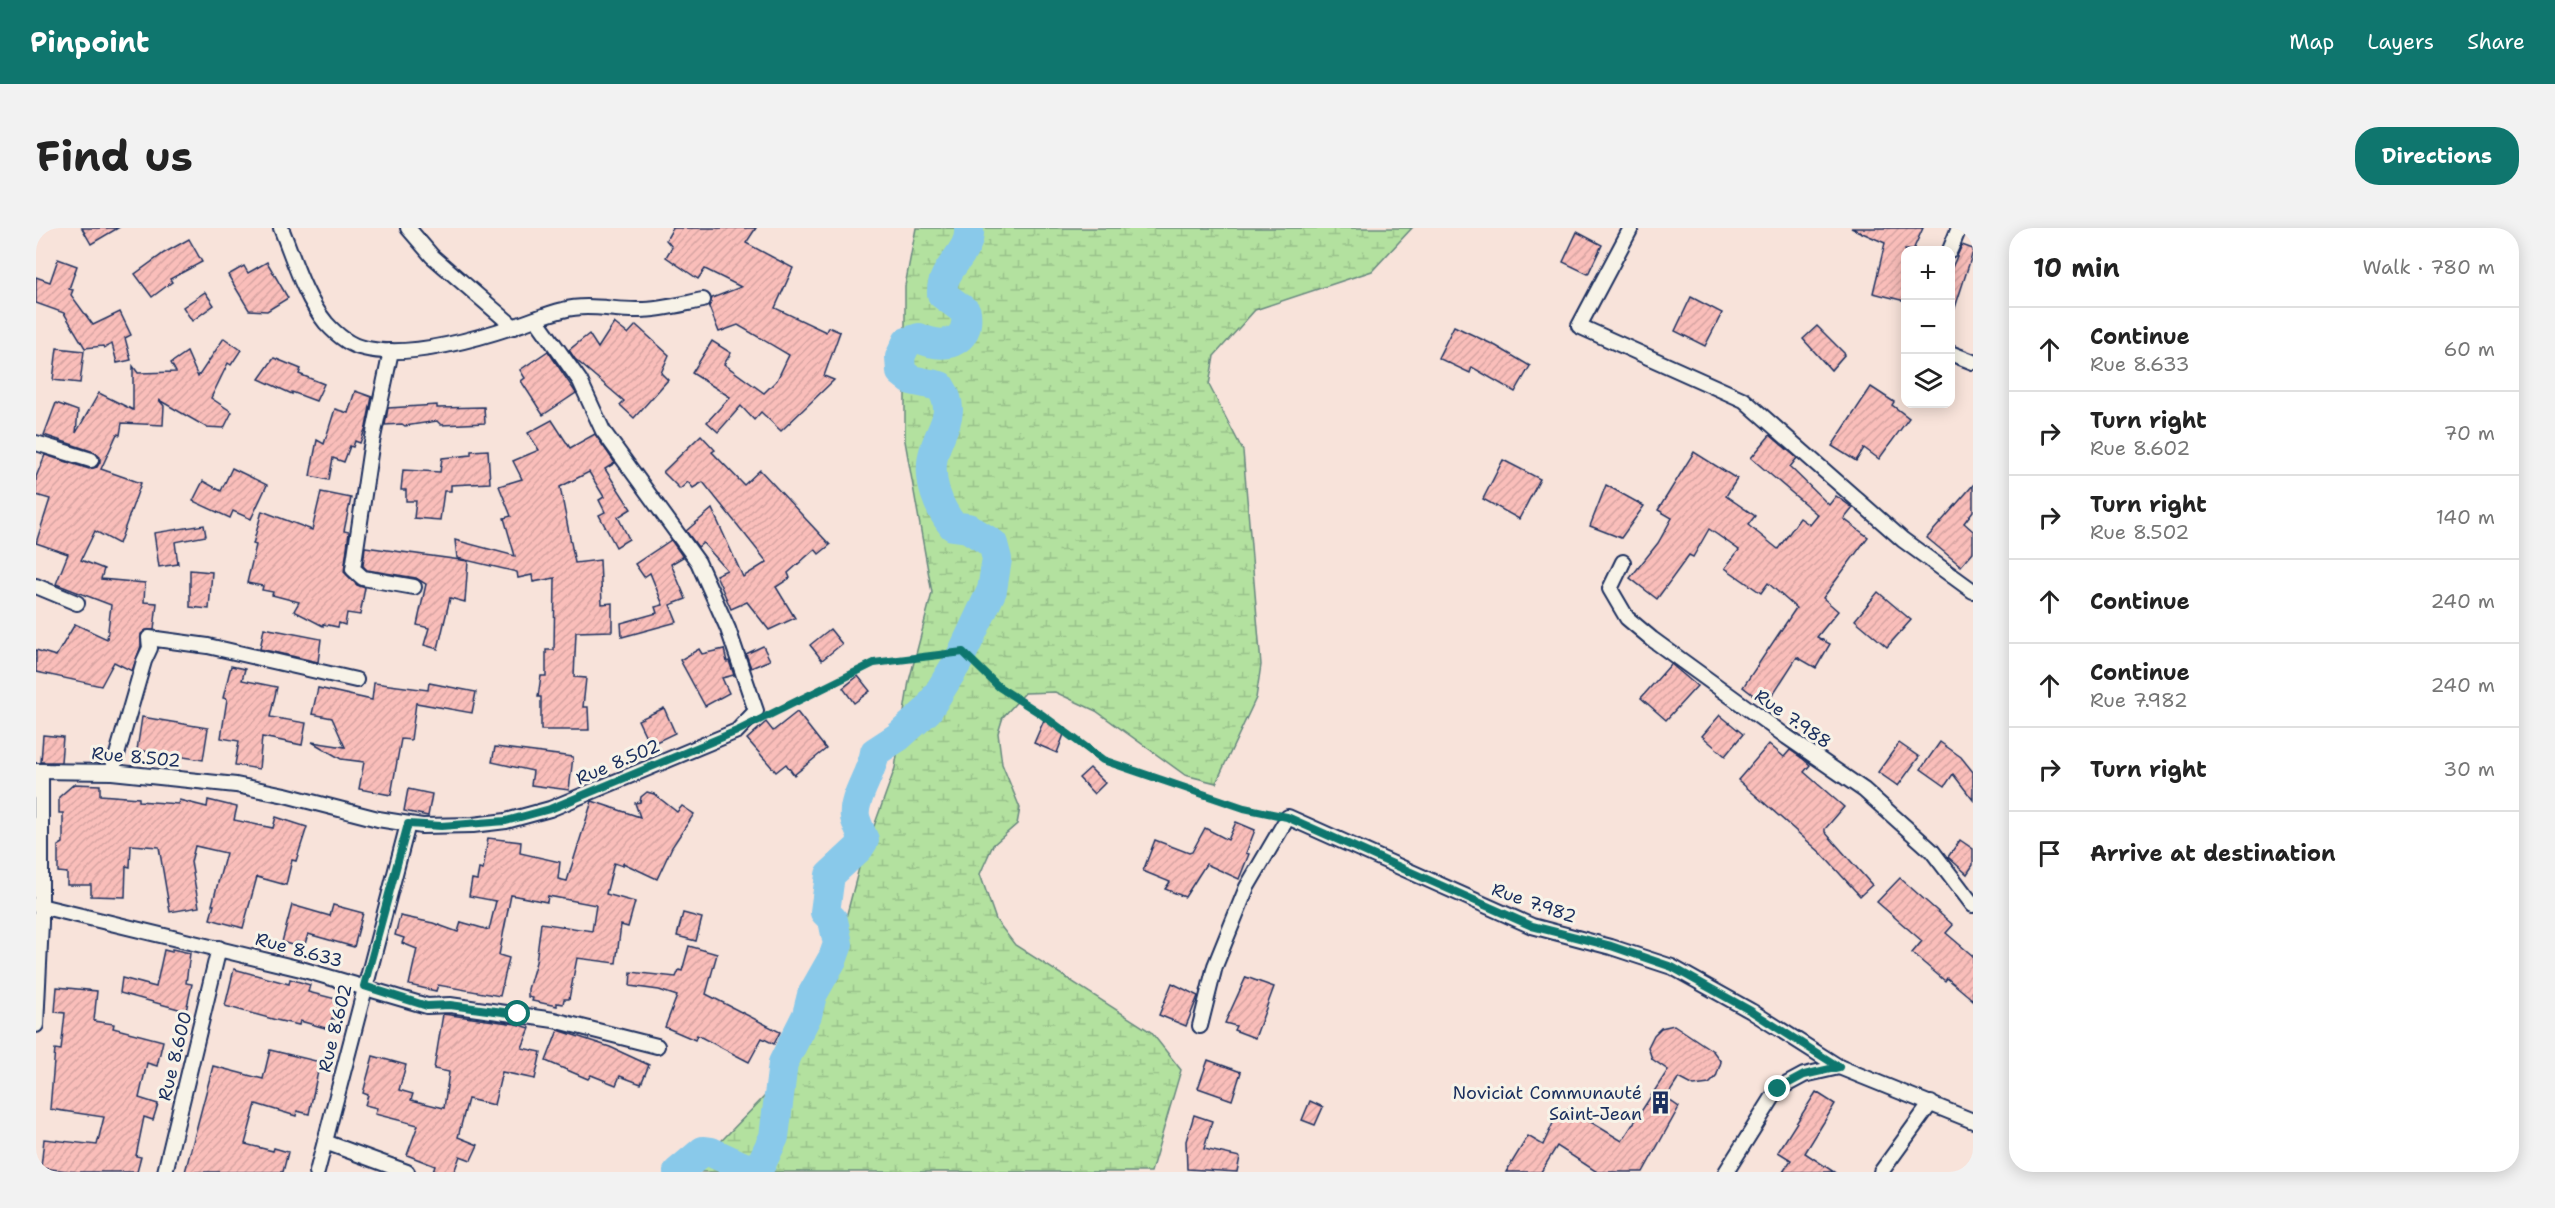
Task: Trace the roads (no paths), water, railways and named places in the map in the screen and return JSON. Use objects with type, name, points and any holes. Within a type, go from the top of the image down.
[{"type":"street","points":[[281,228],[305,288],[327,324],[348,343],[363,348],[391,351],[469,339],[514,327],[562,310],[580,307],[639,310],[703,300]]},
{"type":"street","points":[[408,228],[432,256],[514,327]]},
{"type":"street","points":[[1630,228],[1579,326],[1744,400],[1903,540],[1973,591]]},
{"type":"street","points":[[1952,246],[1959,228]]},
{"type":"street","name":"Rue 8.502","points":[[38,771],[112,772],[236,785],[378,819],[441,826],[506,821],[550,809],[737,731],[756,711],[728,629],[698,562],[603,431],[580,381],[536,319]]},
{"type":"street","points":[[391,351],[371,447],[353,569],[363,578],[414,586]]},
{"type":"street","points":[[1955,354],[1973,362]]},
{"type":"street","points":[[36,443],[91,460]]},
{"type":"street","name":"Rue 7.988","points":[[1623,562],[1610,589],[1615,602],[1627,618],[1710,682],[1864,789],[1932,851],[1973,905]]},
{"type":"street","points":[[36,586],[77,603]]},
{"type":"street","points":[[112,772],[144,661],[150,648],[149,638],[208,646],[356,680]]},
{"type":"street","points":[[36,1025],[39,905],[38,771]]},
{"type":"street","name":"Rue 7.982","points":[[1200,1026],[1215,966],[1229,930],[1247,887],[1287,817],[1532,926],[1611,946],[1672,967],[1751,1011],[1839,1067],[1973,1121]]},
{"type":"street","name":"Rue 8.602","points":[[317,1172],[408,824]]},
{"type":"street","name":"Rue 8.633","points":[[39,905],[219,948],[364,986],[427,1006],[450,1005],[554,1020],[657,1046]]},
{"type":"street","name":"Rue 8.600","points":[[165,1172],[219,948]]},
{"type":"street","points":[[1726,1172],[1778,1089],[1804,1075],[1839,1067]]},
{"type":"street","points":[[1881,1172],[1931,1103]]},
{"type":"street","points":[[325,1142],[407,1172]]},
{"type":"waterway","points":[[678,1172],[703,1151],[711,1152],[748,1169],[761,1164],[774,1137],[783,1063],[807,1015],[812,995],[833,958],[838,944],[833,920],[825,912],[830,875],[859,848],[864,840],[855,817],[855,810],[875,752],[898,737],[928,710],[960,658],[992,590],[997,559],[993,544],[968,528],[953,526],[943,511],[933,484],[933,456],[948,414],[945,396],[940,386],[911,380],[901,372],[900,357],[907,342],[919,338],[945,343],[959,338],[964,332],[966,312],[942,294],[946,276],[966,245],[969,228]]},
{"type":"place","name":"Noviciat Communauté Saint-Jean","points":[[1660,1103]]}]
